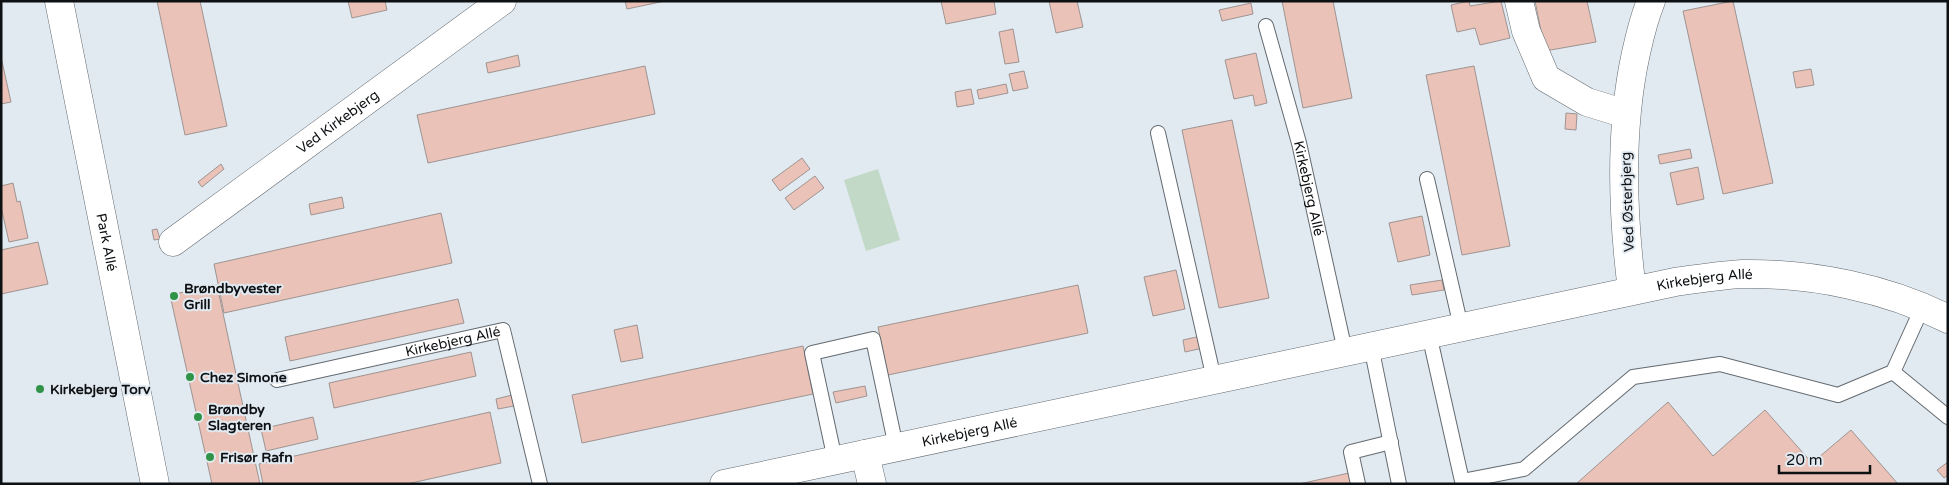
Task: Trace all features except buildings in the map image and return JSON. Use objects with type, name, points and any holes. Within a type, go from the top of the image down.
[{"type":"street","name":"Park Allé","points":[[59,1],[155,484]]},
{"type":"street","name":"Ved Kirkebjerg","points":[[173,242],[294,151],[502,1]]},
{"type":"street","points":[[1519,1],[1526,32],[1546,78],[1587,102],[1626,114]]},
{"type":"street","name":"Ved Østerbjerg","points":[[1632,290],[1627,250],[1624,181],[1626,114],[1634,64],[1645,15],[1651,1]]},
{"type":"street","name":"Kirkebjerg Allé","points":[[724,484],[1632,290],[1729,275],[1790,277],[1869,290],[1923,306],[1948,319]]},
{"type":"street","points":[[865,454],[872,484]]},
{"type":"lane","name":"Kirkebjerg Allé","points":[[1266,26],[1358,349]]},
{"type":"lane","points":[[1158,133],[1214,378]]},
{"type":"lane","points":[[1427,179],[1461,327]]},
{"type":"lane","points":[[1429,334],[1462,481],[1524,470],[1633,377],[1720,364],[1838,395],[1893,372],[1923,306]]},
{"type":"lane","name":"Kirkebjerg Allé","points":[[277,380],[504,330],[540,484]]},
{"type":"lane","points":[[835,460],[812,353],[838,347],[873,340],[896,447]]},
{"type":"lane","points":[[1358,349],[1391,442],[1400,484]]},
{"type":"lane","points":[[1893,372],[1948,418]]},
{"type":"lane","points":[[1358,484],[1351,452],[1391,442]]},
{"type":"green space","points":[[878,169],[900,240],[866,251],[844,180]]},
{"type":"place","name":"Brøndbyvester Grill","points":[[174,296]]},
{"type":"place","name":"Chez Simone","points":[[190,377]]},
{"type":"place","name":"Kirkebjerg Torv","points":[[40,389]]},
{"type":"place","name":"Brøndby Slagteren","points":[[198,417]]},
{"type":"place","name":"Frisør Rafn","points":[[210,457]]}]
